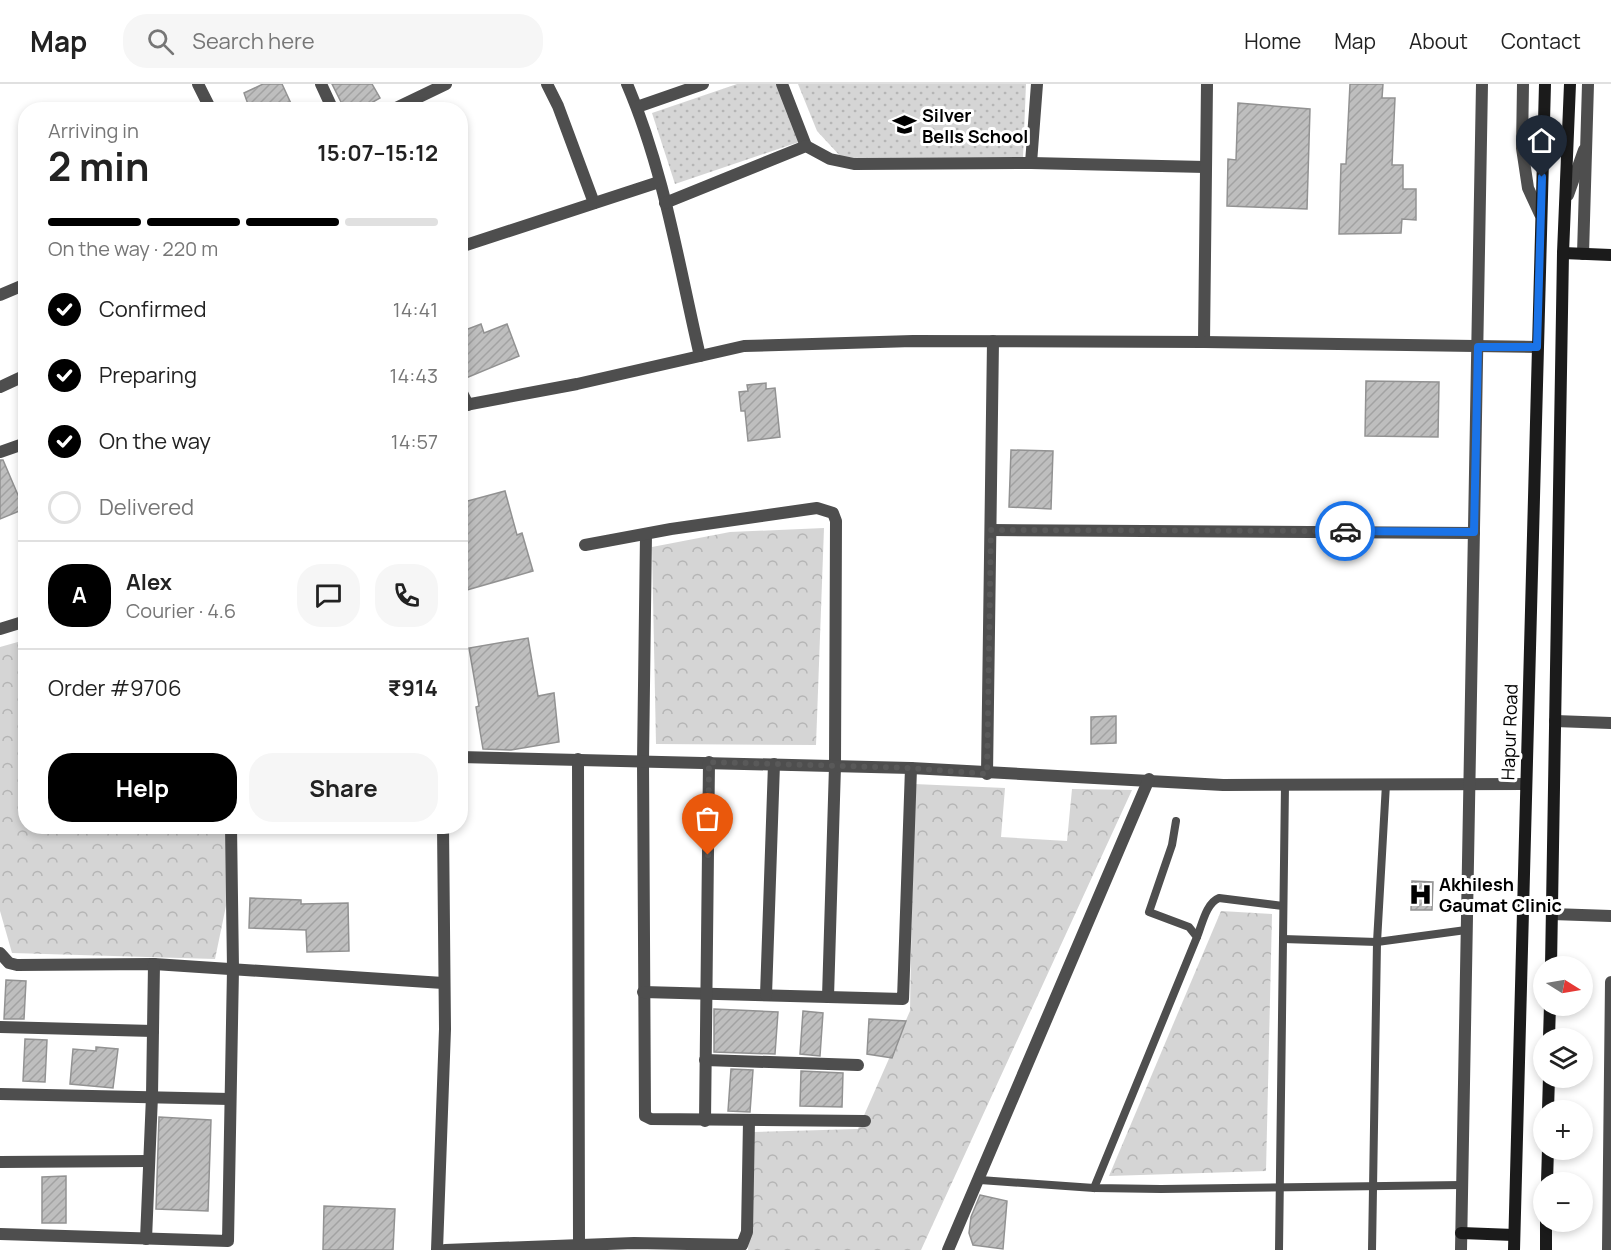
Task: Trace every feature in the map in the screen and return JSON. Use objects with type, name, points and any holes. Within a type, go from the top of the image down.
[{"type":"main road","name":"Hapur Road","points":[[1514,1250],[1545,84]]},
{"type":"main road","points":[[1551,956],[1564,206],[1569,143],[1570,84]]},
{"type":"main road","points":[[1563,253],[1611,255]]},
{"type":"main road","points":[[1546,1232],[1546,1250]]},
{"type":"main road","points":[[1461,1233],[1514,1235]]},
{"type":"street","points":[[198,84],[207,102]]},
{"type":"street","points":[[321,84],[329,102]]},
{"type":"street","points":[[409,102],[446,84]]},
{"type":"street","points":[[547,84],[558,106],[594,203]]},
{"type":"street","points":[[627,84],[637,107],[665,203],[700,356]]},
{"type":"street","points":[[637,107],[703,84]]},
{"type":"street","points":[[782,84],[806,146],[830,159],[854,164],[1031,163],[1205,167]]},
{"type":"street","points":[[1031,163],[1037,84]]},
{"type":"street","points":[[1204,342],[1207,84]]},
{"type":"street","points":[[1461,1250],[1482,84]]},
{"type":"street","points":[[1523,84],[1522,147],[1528,188],[1540,214]]},
{"type":"street","points":[[1583,254],[1588,84]]},
{"type":"street","points":[[1564,206],[1587,143]]},
{"type":"street","points":[[665,203],[806,146]]},
{"type":"street","points":[[468,244],[659,182]]},
{"type":"street","points":[[0,295],[18,287]]},
{"type":"street","points":[[468,405],[744,346],[993,341],[1537,347]]},
{"type":"street","points":[[987,774],[993,341]]},
{"type":"street","points":[[0,387],[18,379]]},
{"type":"street","points":[[0,452],[18,446]]},
{"type":"street","points":[[585,545],[817,508],[833,513],[836,521],[835,766],[828,997]]},
{"type":"street","points":[[991,530],[1474,532]]},
{"type":"street","points":[[646,534],[643,761],[645,1116],[651,1119],[705,1121],[865,1120]]},
{"type":"street","points":[[0,629],[18,623]]},
{"type":"street","points":[[1555,721],[1611,723]]},
{"type":"street","points":[[468,757],[910,768],[987,774],[1149,779],[1223,785],[1525,784]]},
{"type":"street","points":[[578,759],[579,1245]]},
{"type":"street","points":[[705,1121],[709,762]]},
{"type":"street","points":[[766,996],[774,764]]},
{"type":"street","points":[[643,993],[903,999],[910,768]]},
{"type":"street","points":[[948,1250],[980,1180],[1149,779]]},
{"type":"street","points":[[0,1234],[146,1239],[228,1246],[233,969],[231,834]]},
{"type":"street","points":[[437,1250],[445,1029],[443,834]]},
{"type":"street","points":[[1552,914],[1611,916]]},
{"type":"street","points":[[0,953],[9,963],[17,965],[154,964],[443,983]]},
{"type":"street","points":[[146,1239],[152,1096],[154,964]]},
{"type":"street","points":[[1608,1250],[1611,982]]},
{"type":"street","points":[[0,1027],[153,1031]]},
{"type":"street","points":[[705,1060],[858,1065]]},
{"type":"street","points":[[0,1094],[230,1099]]},
{"type":"street","points":[[446,1250],[634,1243],[742,1245],[747,1232],[749,1121]]},
{"type":"street","points":[[0,1162],[149,1161]]},
{"type":"lane","points":[[1372,1250],[1377,942],[1386,784]]},
{"type":"lane","points":[[1279,1250],[1285,785]]},
{"type":"lane","points":[[1176,821],[1172,845],[1149,912],[1189,927],[1197,937]]},
{"type":"lane","points":[[1094,1188],[1213,901],[1219,898],[1283,906]]},
{"type":"lane","points":[[1283,939],[1377,942],[1466,930]]},
{"type":"lane","points":[[980,1180],[1094,1188],[1462,1185]]},
{"type":"green space","points":[[737,84],[779,84],[799,142],[675,184],[652,113]]},
{"type":"green space","points":[[798,84],[1026,84],[1023,157],[842,158],[817,131]]},
{"type":"green space","points":[[824,528],[816,745],[656,744],[652,547],[730,532]]},
{"type":"green space","points":[[18,642],[18,834],[230,834],[227,901],[215,959],[12,953],[0,911],[0,647]]},
{"type":"green space","points":[[914,784],[1005,788],[1001,837],[1067,841],[1072,789],[1132,790],[921,1250],[748,1250],[754,1132],[858,1129],[910,1011]]},
{"type":"green space","points":[[1221,911],[1272,914],[1266,1171],[1109,1176]]},
{"type":"building","points":[[263,84],[282,84],[290,102],[247,102],[244,93]]},
{"type":"building","points":[[332,84],[372,84],[380,98],[373,102],[341,102]]},
{"type":"building","points":[[1350,84],[1383,84],[1382,98],[1395,98],[1392,165],[1403,165],[1403,189],[1416,189],[1416,220],[1402,219],[1401,233],[1339,234],[1341,164],[1346,164]]},
{"type":"building","points":[[1238,103],[1310,109],[1307,209],[1227,206],[1228,159],[1236,160]]},
{"type":"building","points":[[481,324],[484,333],[507,324],[519,356],[468,377],[468,329]]},
{"type":"building","points":[[1366,381],[1439,382],[1438,437],[1365,436]]},
{"type":"building","points":[[766,383],[766,389],[775,388],[780,437],[748,441],[745,411],[741,411],[739,392],[748,391],[747,385]]},
{"type":"building","points":[[1011,450],[1053,451],[1051,509],[1009,507]]},
{"type":"building","points":[[0,460],[3,460],[18,495],[18,512],[0,519]]},
{"type":"building","points":[[505,491],[517,535],[522,533],[533,571],[468,590],[468,501]]},
{"type":"building","points":[[528,638],[538,696],[554,693],[559,742],[511,750],[483,749],[476,707],[479,706],[469,648]]},
{"type":"building","points":[[1116,716],[1116,743],[1091,744],[1091,717]]},
{"type":"building","points":[[1412,881],[1433,882],[1432,910],[1411,910]]},
{"type":"building","points":[[250,898],[301,900],[301,904],[348,903],[349,951],[307,952],[306,930],[249,928]]},
{"type":"building","points":[[6,980],[26,981],[24,1019],[4,1019]]},
{"type":"building","points":[[714,1009],[778,1012],[775,1054],[714,1052]]},
{"type":"building","points":[[803,1011],[823,1013],[820,1056],[800,1054]]},
{"type":"building","points":[[869,1019],[906,1021],[892,1058],[867,1054]]},
{"type":"building","points":[[25,1039],[47,1040],[45,1082],[23,1081]]},
{"type":"building","points":[[96,1047],[118,1049],[113,1088],[70,1084],[73,1049],[96,1051]]},
{"type":"building","points":[[731,1069],[753,1070],[750,1112],[728,1111]]},
{"type":"building","points":[[801,1071],[843,1073],[842,1107],[800,1106]]},
{"type":"building","points":[[159,1117],[211,1120],[208,1211],[156,1209]]},
{"type":"building","points":[[66,1176],[66,1223],[42,1223],[42,1177]]},
{"type":"building","points":[[980,1195],[1007,1201],[1003,1249],[973,1245],[969,1233],[971,1217]]},
{"type":"building","points":[[324,1206],[395,1209],[393,1250],[323,1250]]},
{"type":"way so far","points":[[708,855],[709,762],[910,768],[987,774],[991,530],[1345,531]]},
{"type":"place","name":"Silver Bells School","points":[[904,125]]},
{"type":"place","name":"Akhilesh Gaumat Clinic","points":[[1421,894]]},
{"type":"route","points":[[1345,531],[1474,532],[1478,347],[1537,347],[1542,177]]}]
